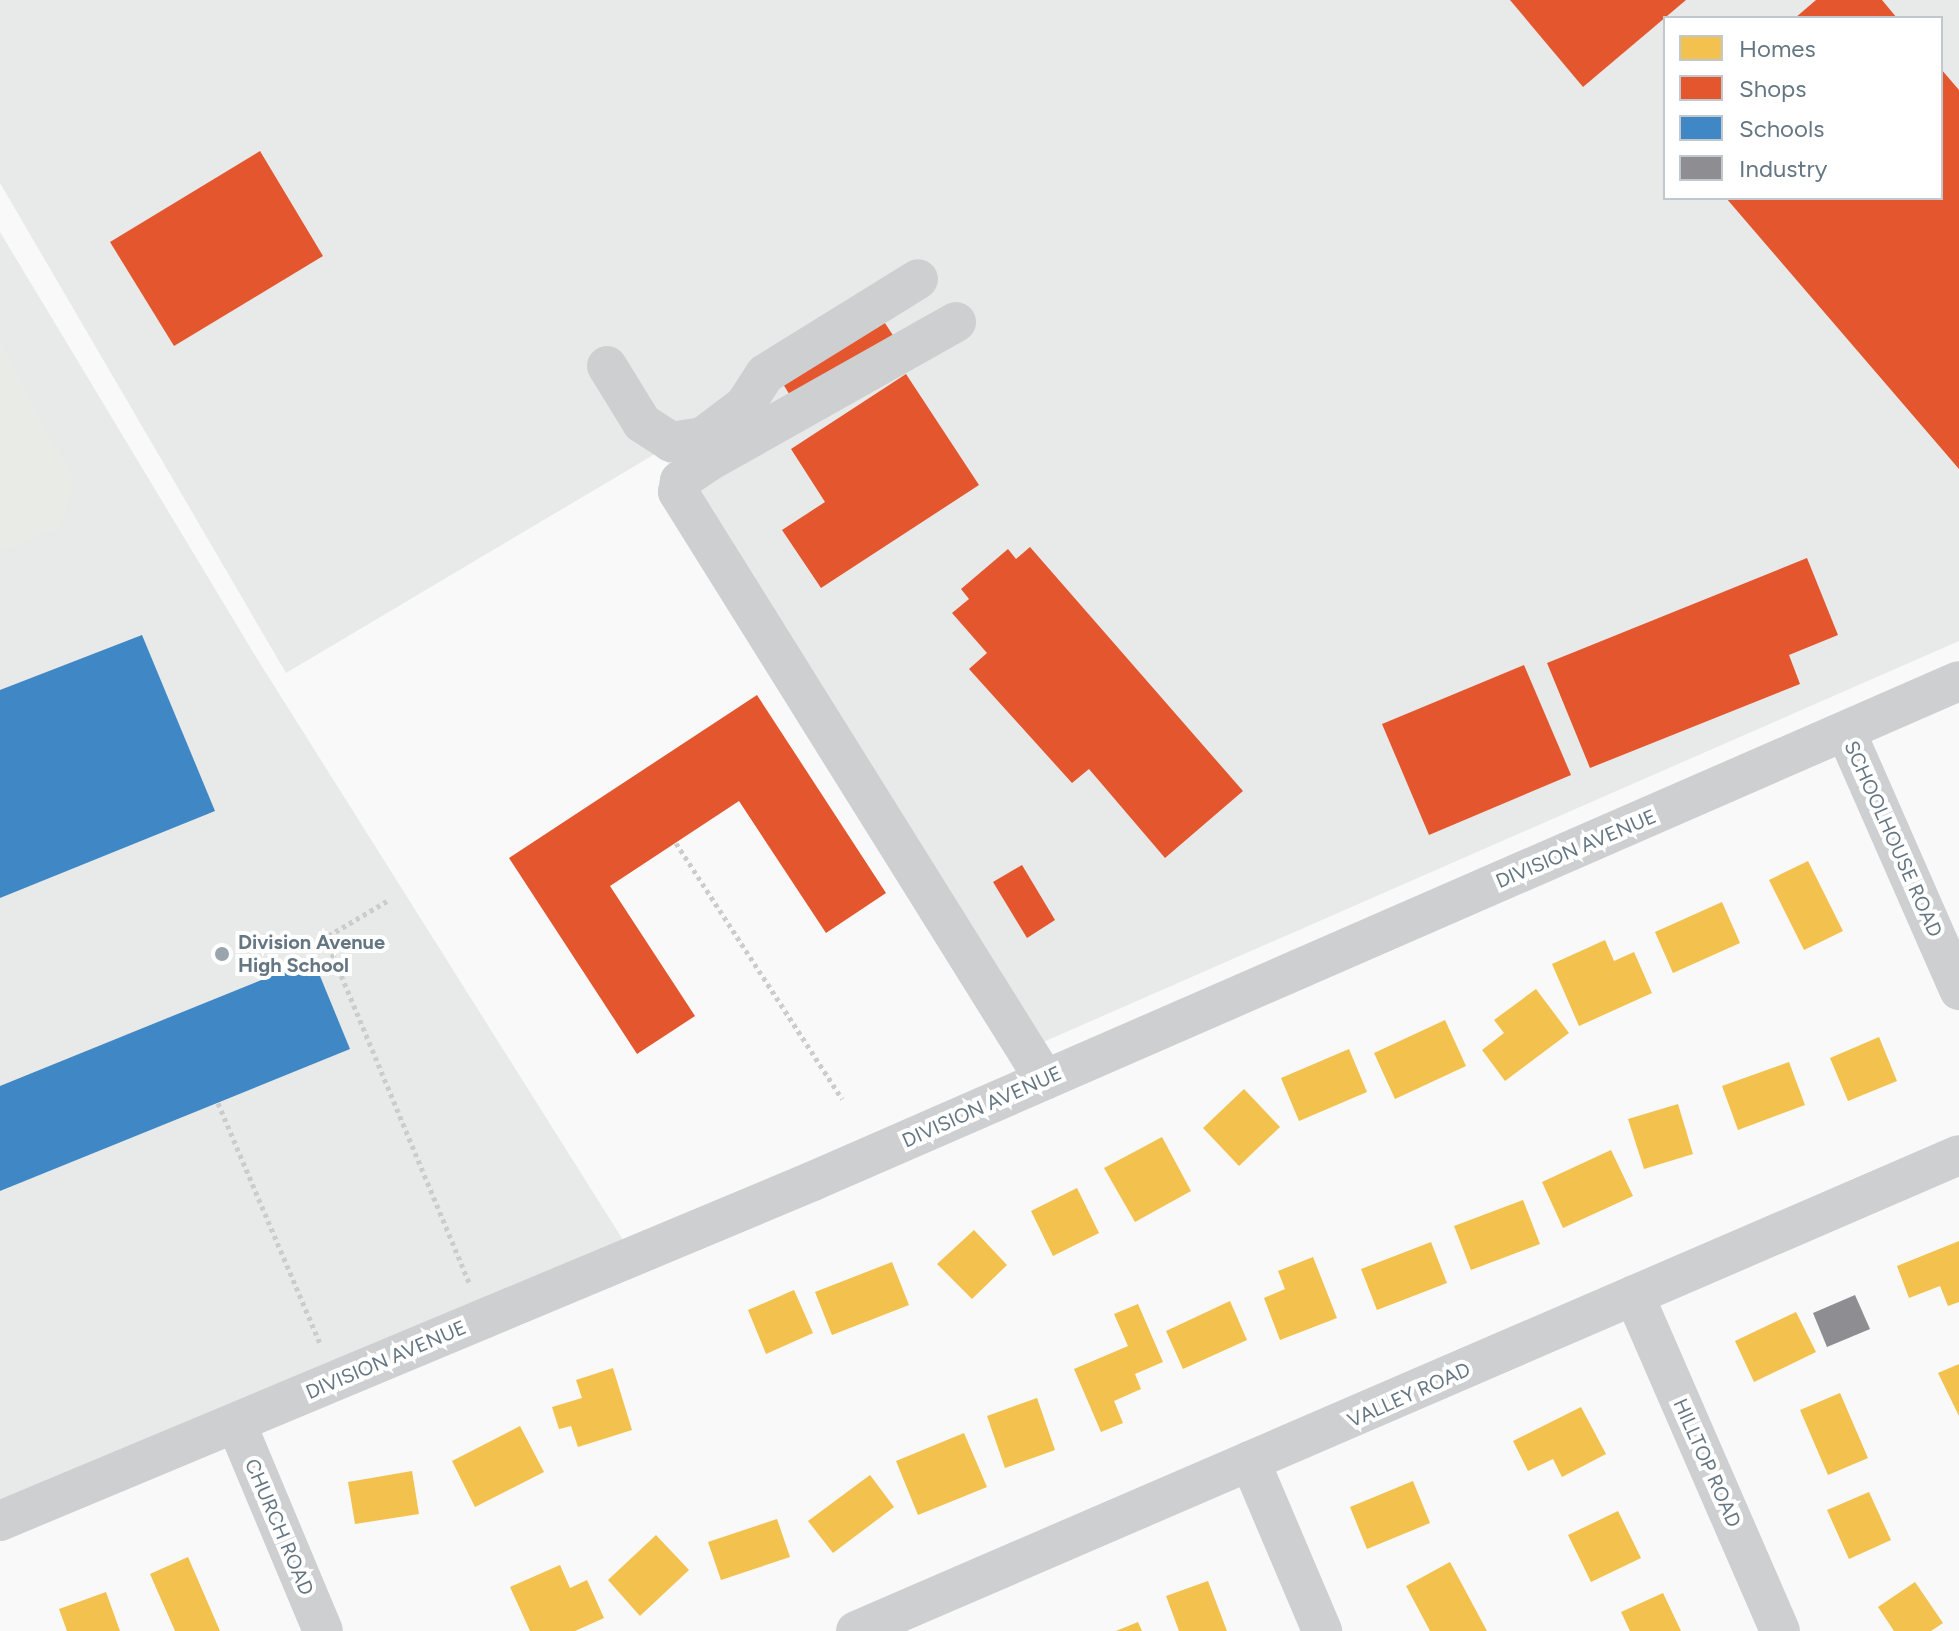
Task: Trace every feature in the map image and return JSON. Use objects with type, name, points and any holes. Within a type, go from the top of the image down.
[{"type":"street","points":[[607,366],[642,423],[671,442],[703,437],[745,405],[765,374],[918,279]]},
{"type":"street","points":[[956,322],[708,462],[680,481],[678,492],[1045,1080]]},
{"type":"street","name":"DIVISION AVENUE","points":[[0,1521],[1045,1080],[1959,681]]},
{"type":"street","name":"SCHOOLHOUSE ROAD","points":[[1846,732],[1959,990]]},
{"type":"street","name":"VALLEY ROAD","points":[[856,1631],[1959,1155]]},
{"type":"street","name":"HILLTOP ROAD","points":[[1634,1295],[1780,1631]]},
{"type":"street","name":"CHURCH ROAD","points":[[236,1423],[323,1631]]},
{"type":"street","points":[[1250,1461],[1322,1631]]},
{"type":"path","points":[[676,843],[842,1099]]},
{"type":"path","points":[[387,901],[328,936],[329,946],[475,1299]]},
{"type":"path","points":[[218,1103],[328,1362]]},
{"type":"shaded area","points":[[0,0],[1959,0],[1959,641],[1041,1043],[660,451],[286,673],[0,183]]},
{"type":"shaded area","name":"Division Avenue High School","points":[[0,232],[256,657],[630,1251],[0,1511]]},
{"type":"shaded area","points":[[0,343],[74,480],[62,526],[0,552]]},
{"type":"building: Homes","points":[[1808,861],[1843,931],[1804,950],[1769,880]]},
{"type":"building: Homes","points":[[1722,902],[1740,943],[1673,973],[1655,932]]},
{"type":"building: Homes","points":[[1605,940],[1614,961],[1634,952],[1652,993],[1579,1026],[1552,964]]},
{"type":"building: Homes","points":[[1536,989],[1569,1033],[1505,1081],[1482,1050],[1504,1033],[1494,1020]]},
{"type":"building: Homes","points":[[1445,1020],[1466,1066],[1395,1099],[1374,1053]]},
{"type":"building: Homes","points":[[1879,1037],[1897,1081],[1848,1101],[1830,1058]]},
{"type":"building: Homes","points":[[1349,1049],[1367,1092],[1299,1121],[1281,1078]]},
{"type":"building: Homes","points":[[1789,1062],[1805,1105],[1738,1130],[1722,1086]]},
{"type":"building: Homes","points":[[1244,1089],[1280,1127],[1239,1166],[1203,1128]]},
{"type":"building: Homes","points":[[1678,1104],[1693,1154],[1644,1169],[1628,1119]]},
{"type":"building: Homes","points":[[1162,1137],[1191,1191],[1135,1222],[1104,1168]]},
{"type":"building: Homes","points":[[1611,1150],[1633,1196],[1563,1228],[1542,1182]]},
{"type":"building: Homes","points":[[1077,1188],[1099,1233],[1053,1256],[1031,1211]]},
{"type":"building: Homes","points":[[1523,1200],[1540,1244],[1471,1270],[1454,1226]]},
{"type":"building: Homes","points":[[974,1230],[1007,1265],[972,1299],[937,1264]]},
{"type":"building: Homes","points":[[1959,1241],[1959,1302],[1948,1306],[1940,1286],[1909,1298],[1897,1266]]},
{"type":"building: Homes","points":[[1431,1242],[1447,1283],[1377,1310],[1361,1269]]},
{"type":"building: Homes","points":[[1313,1257],[1337,1318],[1280,1340],[1264,1298],[1285,1289],[1278,1271]]},
{"type":"building: Homes","points":[[892,1262],[909,1305],[832,1335],[815,1292]]},
{"type":"building: Homes","points":[[794,1290],[813,1333],[766,1354],[748,1310]]},
{"type":"building: Homes","points":[[1230,1301],[1247,1340],[1183,1369],[1166,1331]]},
{"type":"building: Homes","points":[[1138,1304],[1163,1362],[1135,1374],[1141,1389],[1114,1401],[1123,1423],[1101,1432],[1074,1369],[1128,1346],[1114,1314]]},
{"type":"building: Homes","points":[[1796,1312],[1816,1352],[1754,1382],[1735,1341]]},
{"type":"building: Homes","points":[[1959,1364],[1959,1416],[1938,1373]]},
{"type":"building: Homes","points":[[613,1368],[632,1430],[578,1447],[571,1426],[559,1429],[552,1407],[582,1398],[576,1380]]},
{"type":"building: Homes","points":[[1840,1393],[1868,1458],[1828,1475],[1800,1410]]},
{"type":"building: Homes","points":[[1037,1398],[1055,1450],[1005,1468],[987,1416]]},
{"type":"building: Homes","points":[[1581,1407],[1606,1454],[1562,1477],[1553,1459],[1528,1471],[1513,1441]]},
{"type":"building: Homes","points":[[520,1426],[544,1472],[475,1507],[452,1461]]},
{"type":"building: Homes","points":[[964,1433],[987,1487],[918,1515],[896,1461]]},
{"type":"building: Homes","points":[[412,1471],[419,1514],[355,1524],[348,1482]]},
{"type":"building: Homes","points":[[870,1475],[894,1507],[833,1553],[808,1521]]},
{"type":"building: Homes","points":[[1413,1481],[1430,1523],[1367,1549],[1350,1507]]},
{"type":"building: Homes","points":[[1869,1492],[1891,1540],[1849,1559],[1827,1510]]},
{"type":"building: Homes","points":[[1618,1511],[1641,1558],[1591,1582],[1568,1535]]},
{"type":"building: Homes","points":[[777,1519],[790,1557],[721,1580],[708,1542]]},
{"type":"building: Homes","points":[[656,1535],[689,1570],[640,1616],[608,1580]]},
{"type":"building: Homes","points":[[188,1557],[220,1631],[175,1631],[150,1574]]},
{"type":"building: Homes","points":[[1450,1562],[1487,1631],[1430,1631],[1406,1586]]},
{"type":"building: Homes","points":[[560,1565],[570,1588],[587,1580],[604,1618],[575,1631],[530,1631],[510,1587]]},
{"type":"building: Homes","points":[[1208,1581],[1227,1631],[1179,1631],[1166,1596]]},
{"type":"building: Homes","points":[[1915,1582],[1943,1623],[1931,1631],[1894,1631],[1878,1607]]},
{"type":"building: Homes","points":[[106,1592],[120,1631],[67,1631],[59,1609]]},
{"type":"building: Homes","points":[[1663,1593],[1681,1631],[1630,1631],[1621,1612]]},
{"type":"building: Homes","points":[[1138,1622],[1142,1631],[1116,1631]]},
{"type":"building: Shops","points":[[1510,0],[1686,0],[1663,16],[1663,19],[1583,87]]},
{"type":"building: Shops","points":[[1816,0],[1882,0],[1895,16],[1797,16]]},
{"type":"building: Shops","points":[[1943,71],[1959,90],[1959,469],[1728,200],[1943,200]]},
{"type":"building: Shops","points":[[260,151],[323,256],[174,346],[110,242]]},
{"type":"building: Shops","points":[[881,317],[898,343],[796,405],[783,384]]},
{"type":"building: Shops","points":[[906,374],[979,485],[821,588],[782,530],[825,502],[791,449]]},
{"type":"building: Shops","points":[[1030,547],[1243,791],[1165,858],[1089,769],[1072,783],[969,669],[987,653],[952,613],[969,599],[961,589],[1008,549],[1016,559]]},
{"type":"building: Shops","points":[[1807,558],[1838,635],[1789,655],[1800,684],[1590,768],[1547,663]]},
{"type":"building: Shops","points":[[1524,665],[1571,775],[1429,835],[1382,724]]},
{"type":"building: Shops","points":[[757,695],[886,893],[826,933],[739,801],[610,886],[695,1016],[637,1054],[509,858]]},
{"type":"building: Shops","points":[[1022,865],[1055,920],[1027,938],[993,882]]},
{"type":"building: Schools","points":[[142,635],[215,811],[0,898],[0,690]]},
{"type":"building: Schools","points":[[313,959],[350,1049],[0,1191],[0,1086]]},
{"type":"building: Industry","points":[[1855,1295],[1870,1329],[1827,1347],[1813,1313]]},
{"type":"place","name":"Division Avenue High School","points":[[222,954]]}]
